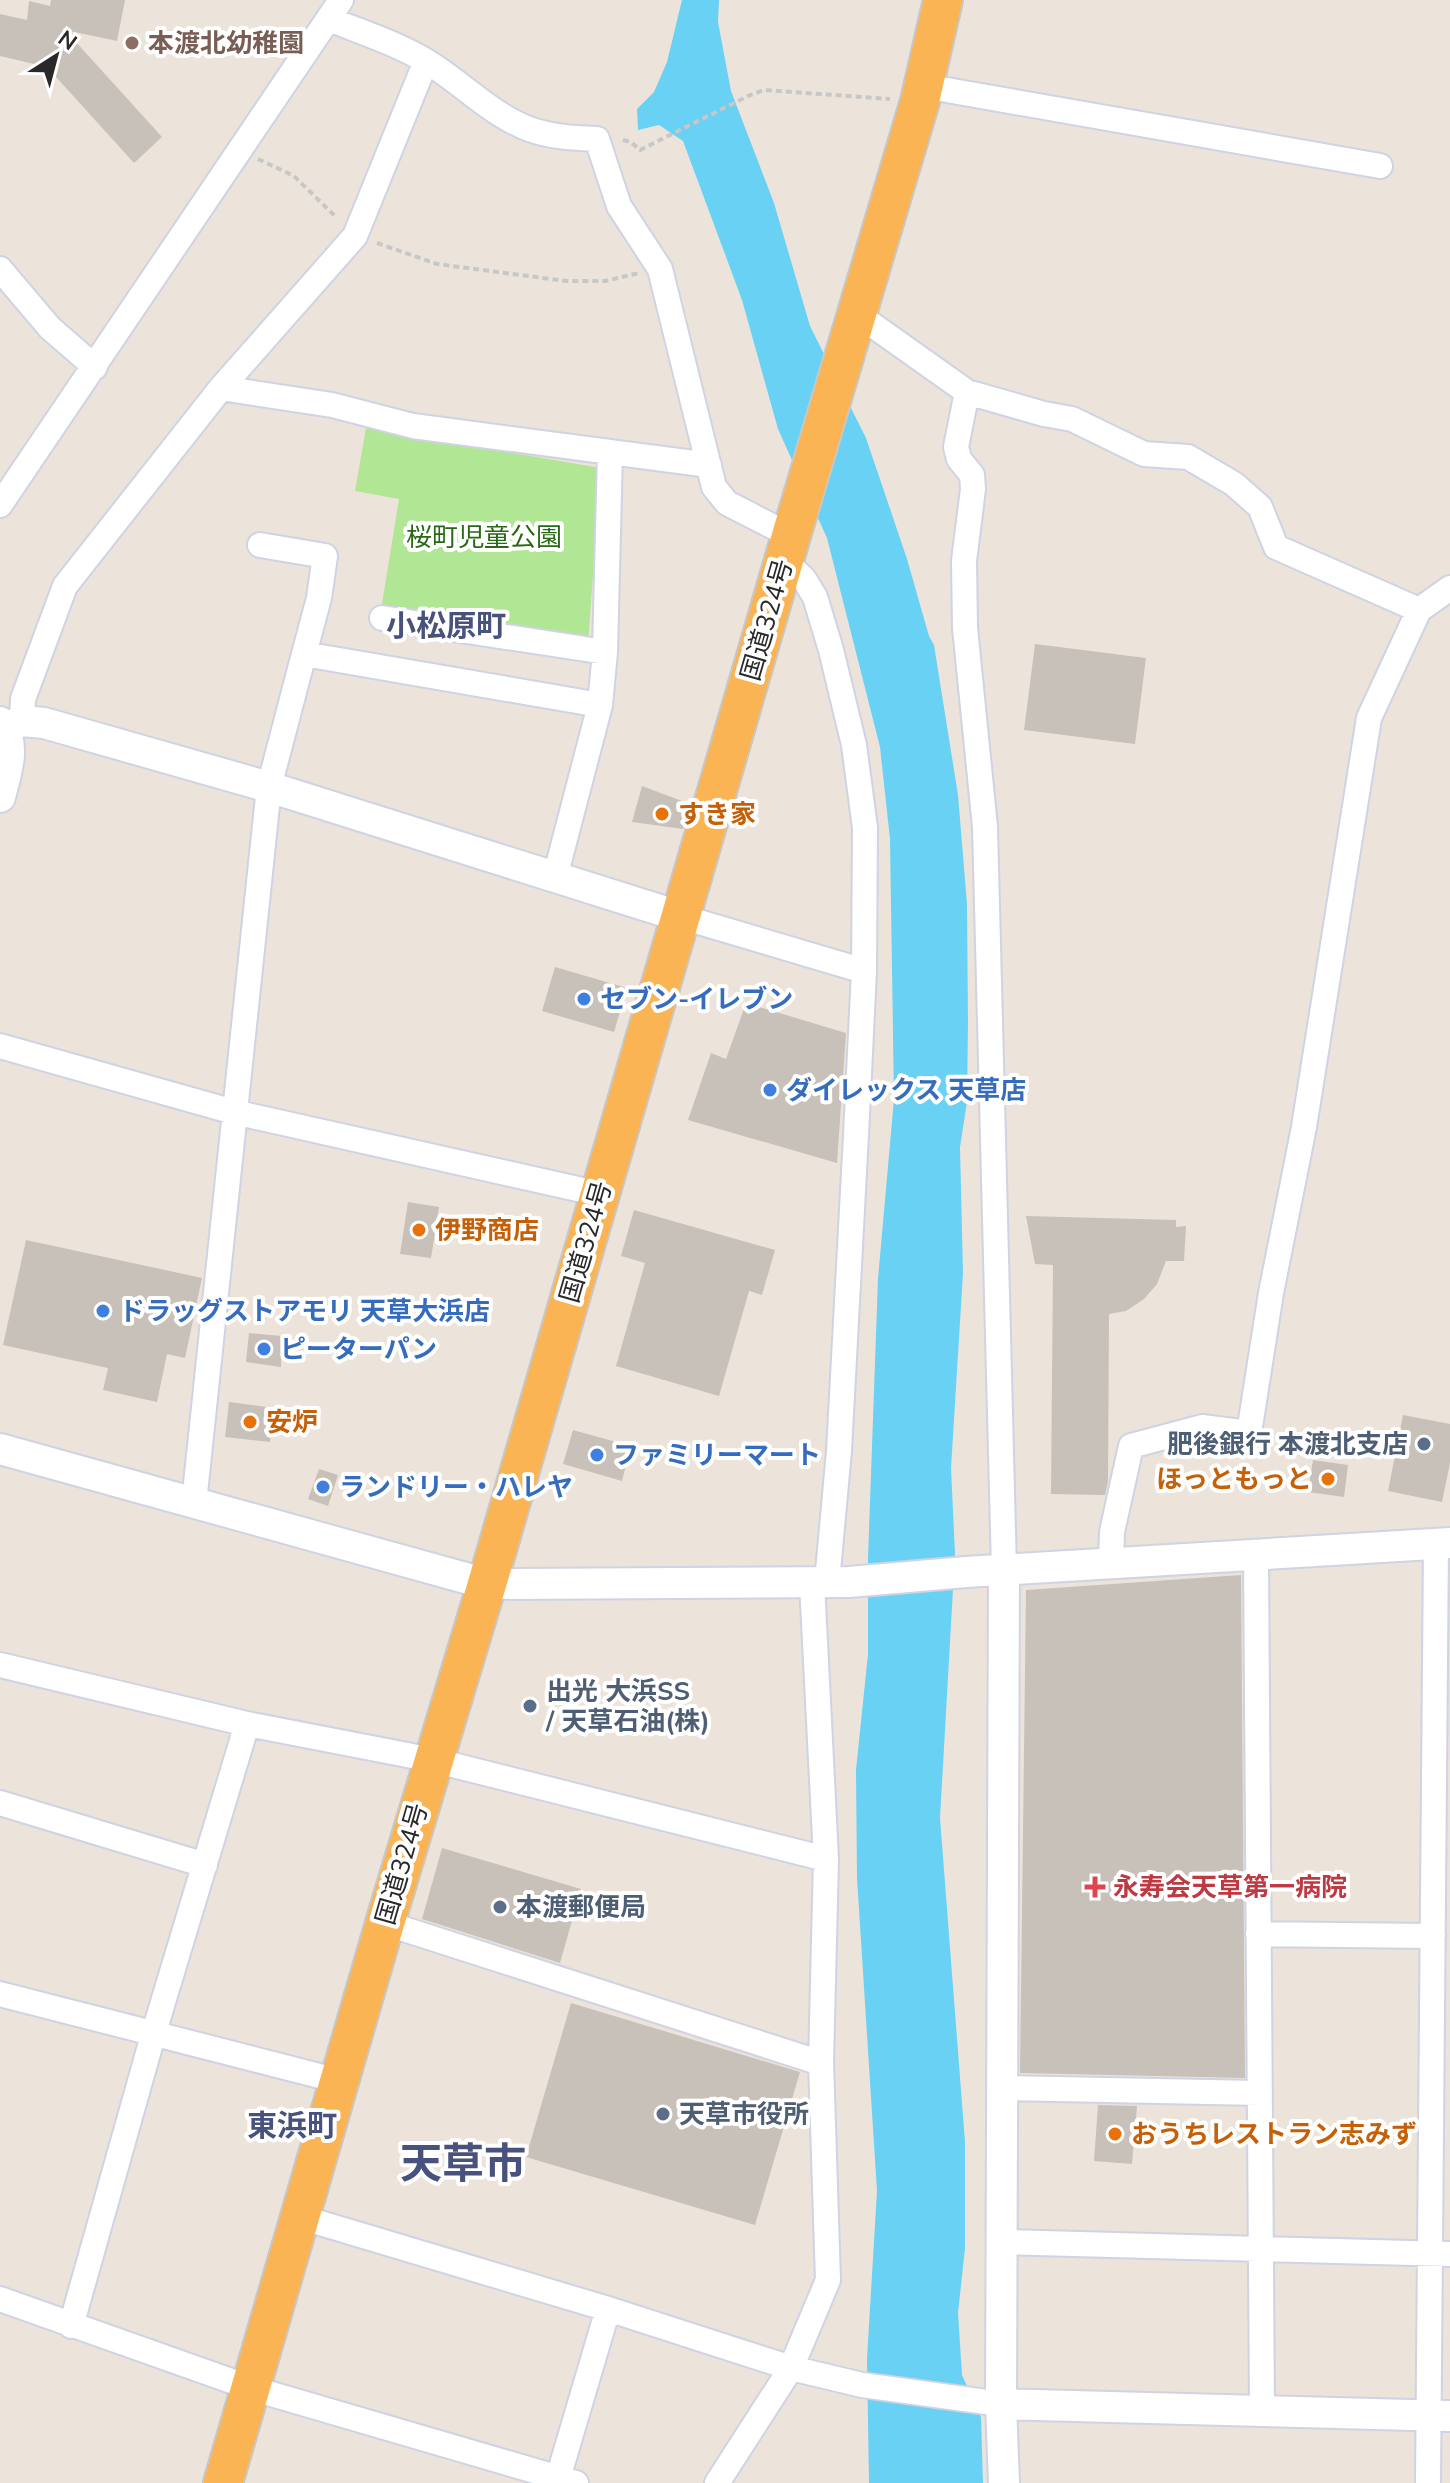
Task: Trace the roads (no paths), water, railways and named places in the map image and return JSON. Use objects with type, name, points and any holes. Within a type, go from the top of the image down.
[{"type":"highway","name":"国道324号","points":[[223,2483],[922,94],[943,0]]},
{"type":"street","points":[[0,505],[335,9],[391,44],[426,61],[491,109],[529,129],[562,137],[597,139],[619,206],[660,269],[714,487],[727,503],[790,540],[804,579],[815,597],[854,745],[865,828],[864,971],[830,1582],[821,2063],[828,2280],[791,2368],[717,2483]]},
{"type":"street","points":[[0,797],[8,768],[9,724],[23,699],[65,586],[221,388],[355,236],[426,61]]},
{"type":"street","points":[[922,94],[1380,166]]},
{"type":"street","points":[[3,278],[50,328],[95,367]]},
{"type":"street","points":[[857,314],[967,392],[1072,419],[1144,454],[1188,457],[1234,484],[1260,507],[1276,547],[1419,610]]},
{"type":"street","points":[[221,388],[332,405],[413,426],[709,465]]},
{"type":"street","points":[[967,392],[956,447],[959,459],[972,475],[973,489],[964,561],[965,614],[985,827],[1004,1570],[1002,2242],[992,2403],[1004,2483]]},
{"type":"street","points":[[555,877],[600,705],[605,652],[610,452]]},
{"type":"street","points":[[194,1503],[269,787],[319,598],[325,556],[260,545]]},
{"type":"street","points":[[1111,1563],[1112,1532],[1131,1446],[1202,1427],[1249,1433],[1271,1293],[1304,1127],[1369,718],[1419,610],[1450,588]]},
{"type":"street","points":[[382,618],[605,652]]},
{"type":"street","points":[[304,654],[600,705]]},
{"type":"street","points":[[9,724],[44,723],[269,787],[864,971]]},
{"type":"street","points":[[0,1046],[234,1112],[600,1194]]},
{"type":"street","points":[[0,1449],[487,1584],[830,1582],[1443,1543],[1433,1936],[1440,2254],[1439,2416],[1428,2483]]},
{"type":"street","points":[[1256,1555],[1262,2411]]},
{"type":"street","points":[[0,1665],[247,1724],[433,1760],[826,1859]]},
{"type":"street","points":[[71,2326],[154,2032],[247,1724]]},
{"type":"street","points":[[0,1803],[205,1865]]},
{"type":"street","points":[[385,1923],[821,2063]]},
{"type":"street","points":[[1258,1934],[1433,1936]]},
{"type":"street","points":[[0,1994],[339,2081]]},
{"type":"street","points":[[1002,2088],[1260,2093]]},
{"type":"street","points":[[300,2217],[608,2309],[791,2368],[862,2385],[992,2403],[1439,2416]]},
{"type":"street","points":[[1002,2242],[1440,2254]]},
{"type":"street","points":[[0,2299],[251,2388],[567,2480],[608,2309]]},
{"type":"water","points":[[682,0],[719,0],[718,22],[731,91],[774,203],[810,326],[866,438],[934,645],[958,795],[967,904],[967,1102],[960,1147],[963,1273],[951,1468],[955,1554],[940,1818],[965,2142],[965,2248],[958,2313],[962,2375],[981,2417],[983,2483],[869,2483],[867,2359],[877,2191],[857,1878],[856,1770],[868,1654],[868,1558],[878,1279],[894,1099],[890,839],[880,747],[827,538],[778,429],[742,300],[683,141],[659,125],[638,130],[637,109],[654,92],[667,62]]},
{"type":"place","name":"本渡北幼稚園","points":[[132,43]]},
{"type":"place","name":"すき家","points":[[662,814]]},
{"type":"place","name":"セブン-イレブン","points":[[584,999]]},
{"type":"place","name":"ダイレックス 天草店","points":[[770,1090]]},
{"type":"place","name":"伊野商店","points":[[419,1230]]},
{"type":"place","name":"ドラッグストアモリ 天草大浜店","points":[[103,1311]]},
{"type":"place","name":"ピーターパン","points":[[264,1349]]},
{"type":"place","name":"安炉","points":[[250,1422]]},
{"type":"place","name":"肥後銀行 本渡北支店","points":[[1424,1444]]},
{"type":"place","name":"ファミリーマート","points":[[597,1455]]},
{"type":"place","name":"ほっともっと","points":[[1328,1479]]},
{"type":"place","name":"ランドリー・ハレヤ","points":[[323,1487]]},
{"type":"place","name":"出光 大浜SS / 天草石油(株)","points":[[530,1706]]},
{"type":"place","name":"永寿会天草第一病院","points":[[1095,1887]]},
{"type":"place","name":"本渡郵便局","points":[[500,1907]]},
{"type":"place","name":"天草市役所","points":[[663,2114]]},
{"type":"place","name":"おうちレストラン志みず","points":[[1115,2134]]},
{"type":"district","name":"小松原町","points":[[446,626]]},
{"type":"district","name":"東浜町","points":[[292,2126]]},
{"type":"district","name":"天草市","points":[[463,2164]]},
{"type":"park label","name":"桜町児童公園","points":[[484,537]]}]
